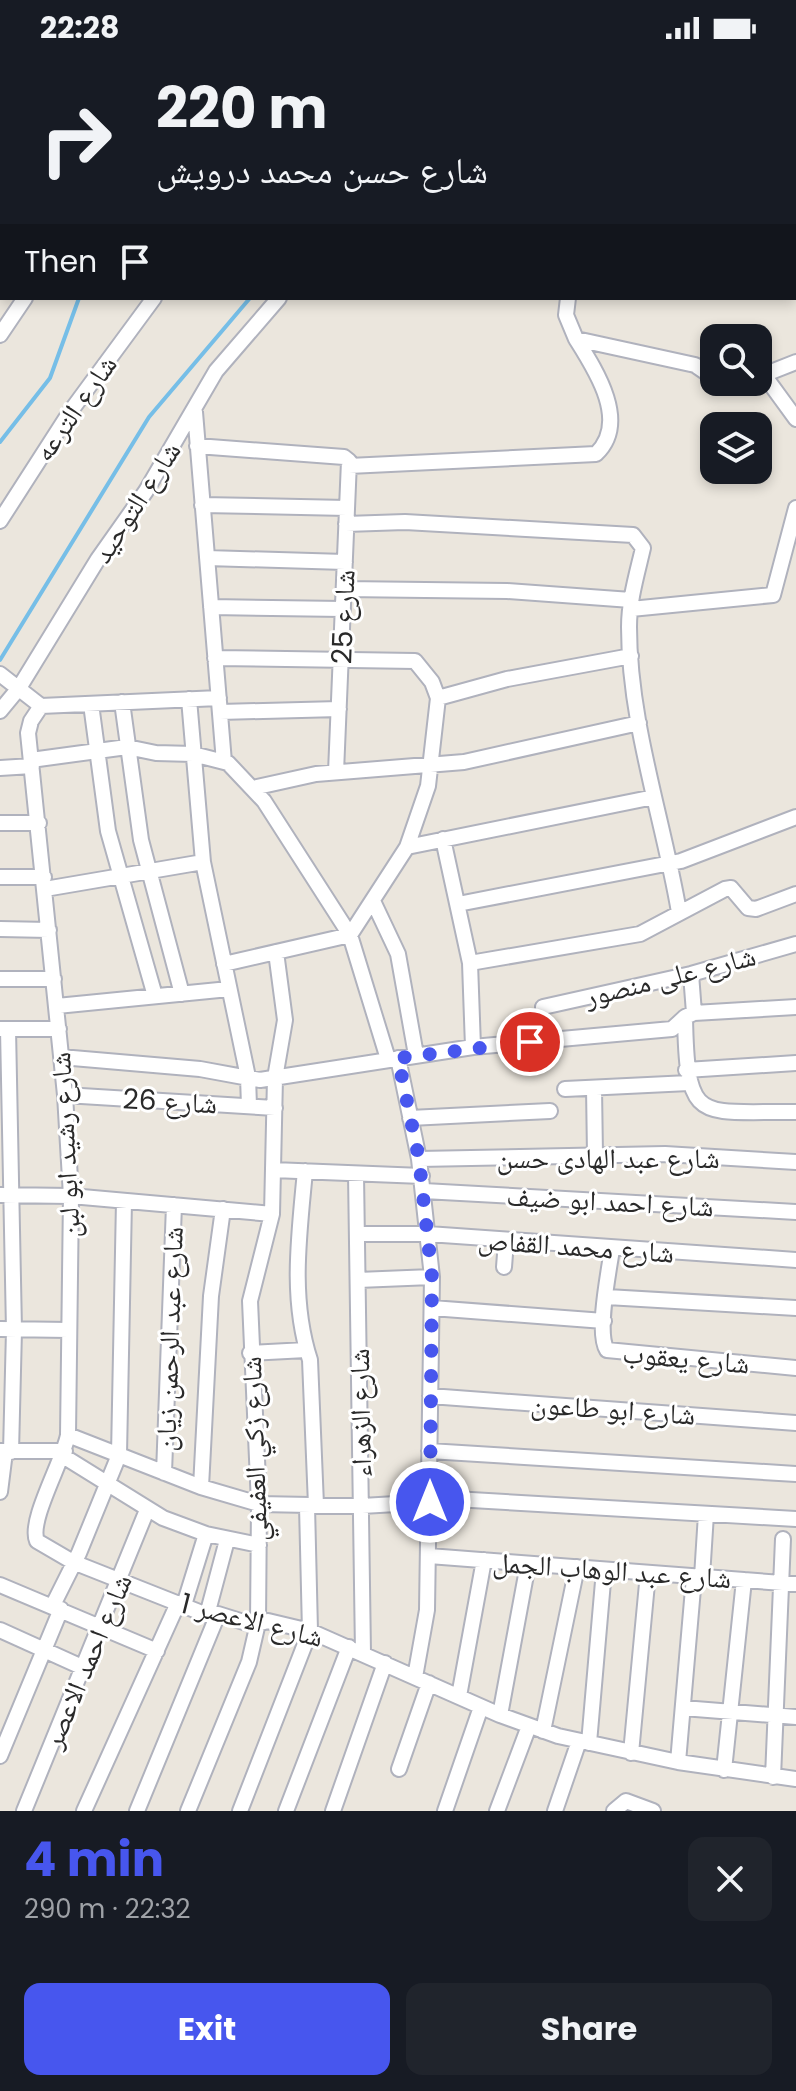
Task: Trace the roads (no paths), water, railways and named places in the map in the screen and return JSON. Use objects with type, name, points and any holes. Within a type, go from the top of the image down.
[{"type":"street","points":[[0,335],[24,300]]},
{"type":"street","name":"شارع الترعه","points":[[0,521],[70,412],[153,300]]},
{"type":"street","name":"شارع التوحيد","points":[[0,711],[19,688],[98,559],[146,491],[216,371],[277,300]]},
{"type":"street","points":[[197,446],[344,457],[349,464],[596,454],[604,446],[610,410],[599,376],[576,339],[566,315],[568,300]]},
{"type":"street","points":[[576,339],[700,368]]},
{"type":"street","points":[[772,372],[796,362]]},
{"type":"street","points":[[772,390],[796,419]]},
{"type":"street","points":[[194,410],[224,762]]},
{"type":"street","name":"شارع 25","points":[[336,772],[349,464]]},
{"type":"street","points":[[0,493],[18,492]]},
{"type":"street","points":[[202,505],[347,508]]},
{"type":"street","points":[[344,589],[507,591],[631,605],[773,595],[796,508]]},
{"type":"street","points":[[346,524],[405,522],[633,535],[643,548],[631,605],[631,656],[639,723],[671,862],[679,912]]},
{"type":"street","points":[[207,558],[345,562]]},
{"type":"street","points":[[211,607],[343,609]]},
{"type":"street","points":[[438,698],[532,673],[631,656]]},
{"type":"street","points":[[215,658],[341,657],[415,661],[432,682],[438,698],[432,765],[407,847],[350,935],[224,964]]},
{"type":"street","points":[[0,674],[41,706],[189,699],[219,705],[339,709]]},
{"type":"street","points":[[189,699],[203,862],[248,1077],[249,1106]]},
{"type":"street","points":[[122,702],[149,872],[182,994]]},
{"type":"street","points":[[91,704],[119,878],[155,996]]},
{"type":"street","name":"شارع رشيد ابو لبن","points":[[41,706],[29,726],[65,1095],[71,1196],[68,1435],[64,1454],[34,1531],[41,1545],[73,1562]]},
{"type":"street","points":[[253,788],[336,772],[432,765],[501,755],[639,723]]},
{"type":"street","points":[[0,768],[127,747],[156,753],[193,754],[224,762],[253,788],[350,935],[393,1058],[410,1118],[423,1184],[432,1277],[427,1619],[422,1680],[399,1769]]},
{"type":"street","points":[[407,847],[654,797]]},
{"type":"street","points":[[458,904],[671,862],[796,817]]},
{"type":"street","points":[[0,823],[39,823]]},
{"type":"street","points":[[443,839],[470,963],[473,1047]]},
{"type":"street","points":[[0,877],[45,883],[119,878],[203,862]]},
{"type":"street","points":[[470,963],[640,934],[725,889],[731,888],[748,908],[756,909],[796,894]]},
{"type":"street","points":[[373,901],[398,954],[416,1055]]},
{"type":"street","points":[[0,929],[49,930]]},
{"type":"street","name":"شارع على منصور","points":[[543,1007],[691,974],[796,944]]},
{"type":"street","name":"شارع زكي العفيفي","points":[[188,1811],[249,1662],[258,1623],[259,1504],[250,1301],[272,1214],[275,1078],[285,1020],[276,952]]},
{"type":"street","points":[[691,974],[688,1076],[698,1101],[715,1111],[796,1112]]},
{"type":"street","points":[[0,979],[54,979]]},
{"type":"street","points":[[57,1006],[229,989]]},
{"type":"street","points":[[61,1057],[275,1078],[473,1047],[672,1029],[690,1015],[796,1007]]},
{"type":"street","points":[[0,1492],[5,1452],[7,1330],[4,1029],[59,1029]]},
{"type":"street","points":[[565,1089],[796,1063]]},
{"type":"street","points":[[594,1088],[595,1155]]},
{"type":"street","name":"شارع 26","points":[[65,1095],[275,1108]]},
{"type":"street","points":[[410,1118],[550,1111]]},
{"type":"street","name":"شارع عبد الهادى حسن","points":[[419,1159],[665,1154],[796,1162]]},
{"type":"street","name":"شارع احمد ابو ضيف","points":[[273,1170],[356,1174],[423,1184],[796,1212]]},
{"type":"street","points":[[240,1811],[310,1631],[311,1366],[296,1292],[305,1171]]},
{"type":"street","name":"شارع الزهراء","points":[[356,1174],[363,1653]]},
{"type":"street","points":[[6,1195],[71,1196],[272,1214]]},
{"type":"street","points":[[0,1756],[44,1650],[73,1562],[119,1455],[124,1201]]},
{"type":"street","name":"شارع عبد الرحمن زيان","points":[[164,1473],[174,1205]]},
{"type":"street","points":[[201,1487],[211,1296],[223,1209]]},
{"type":"street","name":"شارع محمد القفاص","points":[[357,1234],[428,1234],[796,1260]]},
{"type":"street","points":[[504,1267],[506,1241]]},
{"type":"street","points":[[432,1308],[604,1321],[612,1249]]},
{"type":"street","points":[[358,1280],[432,1277]]},
{"type":"street","points":[[607,1297],[796,1308]]},
{"type":"street","name":"شارع يعقوب","points":[[604,1321],[603,1343],[607,1350],[796,1368]]},
{"type":"street","points":[[7,1330],[69,1330]]},
{"type":"street","points":[[250,1353],[306,1350]]},
{"type":"street","name":"شارع ابو طاعون","points":[[430,1396],[796,1423]]},
{"type":"street","points":[[68,1435],[201,1487],[259,1504],[362,1506],[430,1502],[437,1498],[796,1519]]},
{"type":"street","points":[[429,1451],[796,1474]]},
{"type":"street","points":[[5,1452],[64,1454],[147,1510],[206,1534],[259,1545]]},
{"type":"street","name":"شارع احمد الاعصر","points":[[24,1811],[102,1627],[147,1510]]},
{"type":"street","points":[[678,1762],[706,1514]]},
{"type":"street","points":[[84,1811],[181,1604],[206,1534]]},
{"type":"street","points":[[773,1777],[789,1584],[783,1539]]},
{"type":"street","points":[[137,1811],[213,1615],[227,1540]]},
{"type":"street","name":"شارع عبد الوهاب الجمل","points":[[429,1556],[789,1584]]},
{"type":"street","points":[[459,1696],[484,1560]]},
{"type":"street","name":"شارع الاعصر 1","points":[[73,1562],[213,1615],[250,1625],[268,1621],[310,1631],[536,1729],[631,1753],[796,1779]]},
{"type":"street","points":[[500,1715],[528,1564]]},
{"type":"street","points":[[497,1811],[536,1729],[577,1567]]},
{"type":"street","points":[[555,1811],[584,1742],[604,1570]]},
{"type":"street","points":[[631,1753],[648,1573]]},
{"type":"street","points":[[724,1770],[744,1580]]},
{"type":"street","points":[[0,1585],[157,1651]]},
{"type":"street","points":[[1,1633],[84,1668]]},
{"type":"street","points":[[286,1811],[349,1647]]},
{"type":"street","points":[[333,1811],[385,1663]]},
{"type":"street","points":[[445,1811],[481,1707]]},
{"type":"street","points":[[683,1708],[796,1717]]},
{"type":"street","points":[[614,1811],[626,1801],[653,1811]]},
{"type":"waterway","points":[[0,442],[50,378],[78,300]]},
{"type":"waterway","points":[[0,660],[149,417],[248,300]]}]
